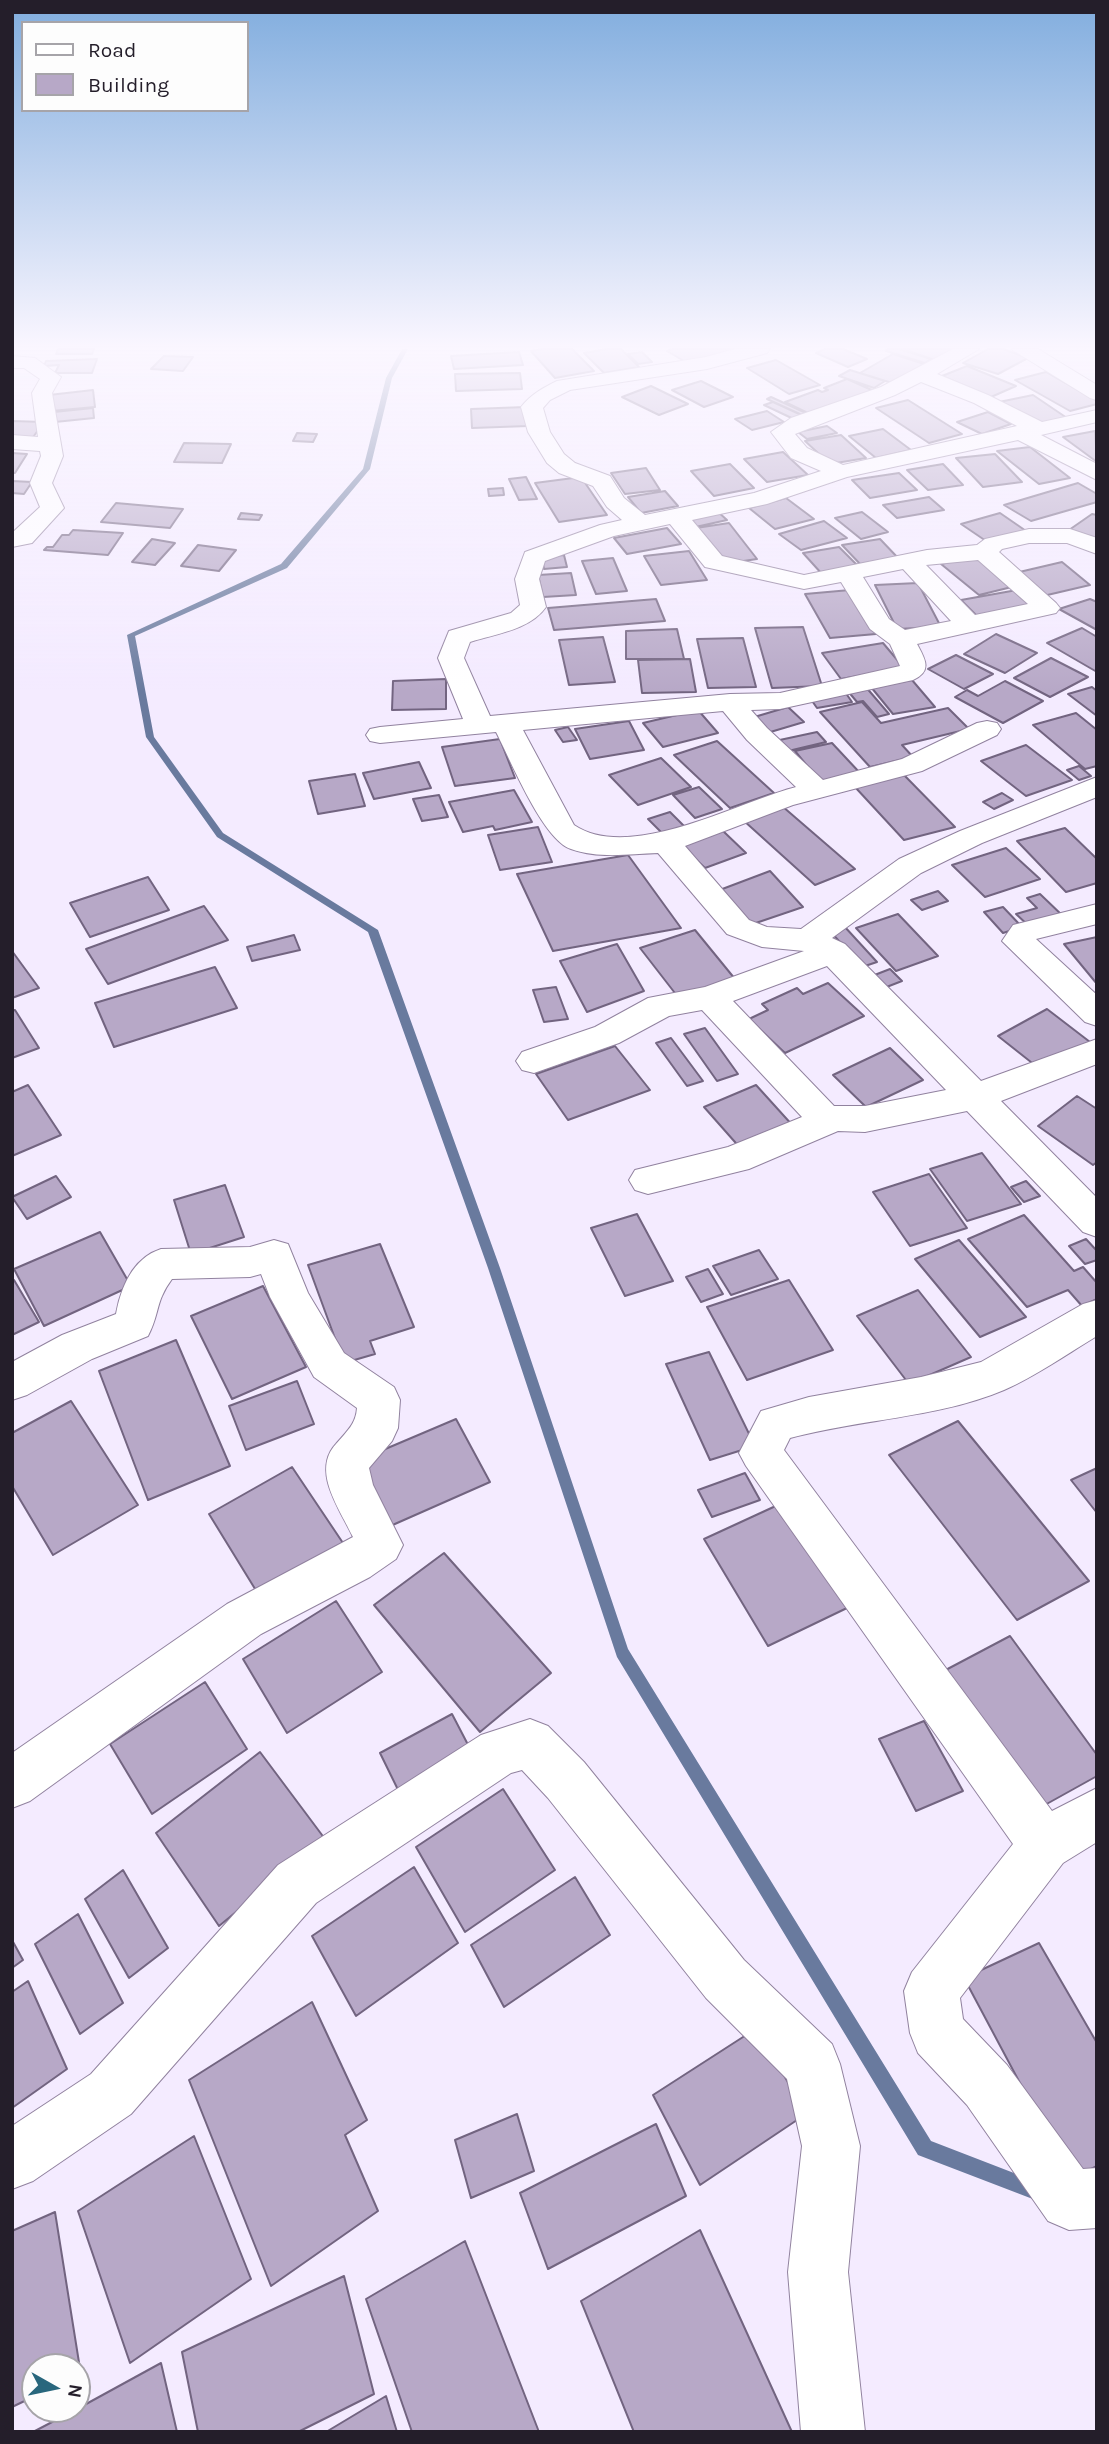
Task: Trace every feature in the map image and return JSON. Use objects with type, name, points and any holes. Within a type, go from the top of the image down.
[{"type":"street","points":[[12,540],[23,538],[52,508],[31,481],[46,463]]},
{"type":"street","points":[[561,463],[567,468],[602,481],[615,502],[642,525]]},
{"type":"street","points":[[821,463],[841,472]]},
{"type":"street","points":[[881,463],[841,472],[759,499],[608,530],[534,557],[527,579],[533,607],[520,618],[458,637],[451,658],[562,831],[579,842],[599,846],[666,843],[783,799],[912,765],[987,729]]},
{"type":"street","points":[[1081,463],[1097,473]]},
{"type":"street","points":[[675,515],[714,562],[804,582],[909,561],[966,552],[984,552],[994,544],[1029,536],[1070,536],[1097,547]]},
{"type":"street","points":[[901,639],[1047,608],[984,552]]},
{"type":"street","points":[[909,561],[970,625]]},
{"type":"street","points":[[380,735],[730,702],[779,701],[913,670],[913,661],[901,639],[879,624],[847,572]]},
{"type":"street","points":[[730,702],[757,734],[817,790]]},
{"type":"street","points":[[534,1061],[607,1035],[660,1006],[710,997],[820,946],[909,866],[971,837],[1097,786]]},
{"type":"street","points":[[666,843],[738,927],[762,937],[820,946],[975,1097],[1097,1222]]},
{"type":"street","points":[[1097,914],[1024,932],[1018,941],[1097,1014]]},
{"type":"street","points":[[710,997],[827,1121]]},
{"type":"street","points":[[648,1180],[736,1159],[838,1118],[865,1119],[975,1097],[1097,1051]]},
{"type":"street","points":[[12,1383],[77,1347],[134,1324],[140,1292],[161,1265],[250,1262],[274,1255],[290,1297],[329,1365],[379,1400],[377,1428],[346,1463],[351,1487],[380,1545],[354,1562],[244,1619],[12,1783]]},
{"type":"street","points":[[1045,1845],[761,1453],[776,1424],[809,1415],[920,1395],[991,1377],[1097,1317]]},
{"type":"street","points":[[12,2160],[111,2094],[297,1884],[499,1752],[530,1743],[566,1780],[725,1979],[813,2064],[831,2146],[818,2272],[833,2432]]},
{"type":"street","points":[[1097,1813],[1045,1845],[931,1991],[938,2033],[987,2085],[1069,2200],[1097,2199]]},
{"type":"building","points":[[12,463],[21,463],[15,473],[12,473]]},
{"type":"building","points":[[748,463],[795,463],[808,475],[767,482]]},
{"type":"building","points":[[961,463],[1004,463],[1022,482],[983,487]]},
{"type":"building","points":[[1012,463],[1051,463],[1070,478],[1039,484]]},
{"type":"building","points":[[730,464],[754,488],[714,496],[691,471]]},
{"type":"building","points":[[943,464],[963,485],[928,490],[907,470]]},
{"type":"building","points":[[646,468],[660,490],[625,494],[611,473]]},
{"type":"building","points":[[899,473],[917,490],[870,498],[852,480]]},
{"type":"building","points":[[526,477],[537,499],[519,500],[509,479]]},
{"type":"building","points":[[581,477],[607,515],[559,522],[535,483]]},
{"type":"building","points":[[12,481],[32,482],[24,494],[12,493]]},
{"type":"building","points":[[1078,483],[1097,494],[1097,502],[1031,521],[1004,505]]},
{"type":"building","points":[[503,488],[504,495],[489,496],[488,489]]},
{"type":"building","points":[[665,491],[678,506],[641,513],[628,497]]},
{"type":"building","points":[[929,497],[944,510],[897,518],[883,505]]},
{"type":"building","points":[[786,498],[814,519],[775,529],[749,508]]},
{"type":"building","points":[[116,503],[183,509],[170,528],[101,522]]},
{"type":"building","points":[[717,511],[727,520],[691,528],[681,519]]},
{"type":"building","points":[[862,512],[888,532],[861,539],[835,518]]},
{"type":"building","points":[[241,513],[262,515],[259,520],[238,519]]},
{"type":"building","points":[[1000,513],[1029,533],[989,543],[961,524]]},
{"type":"building","points":[[1092,514],[1097,515],[1097,539],[1069,530]]},
{"type":"building","points":[[824,521],[847,538],[801,550],[779,534]]},
{"type":"building","points":[[729,523],[757,559],[723,564],[696,528]]},
{"type":"building","points":[[667,528],[681,544],[627,554],[614,538]]},
{"type":"building","points":[[73,530],[123,533],[108,555],[44,550],[53,547],[62,535],[69,535]]},
{"type":"building","points":[[152,539],[175,543],[155,565],[132,562]]},
{"type":"building","points":[[880,539],[899,559],[861,565],[842,545]]},
{"type":"building","points":[[198,545],[236,550],[219,571],[181,566]]},
{"type":"building","points":[[839,547],[859,567],[822,574],[803,553]]},
{"type":"building","points":[[689,551],[707,580],[661,585],[644,556]]},
{"type":"building","points":[[564,555],[567,567],[544,569],[541,556]]},
{"type":"building","points":[[981,555],[1020,585],[979,595],[941,564]]},
{"type":"building","points":[[613,558],[627,591],[596,594],[582,561]]},
{"type":"building","points":[[1062,562],[1090,585],[1043,596],[1015,573]]},
{"type":"building","points":[[571,573],[576,595],[543,597],[538,575]]},
{"type":"building","points":[[918,583],[941,627],[897,629],[875,585]]},
{"type":"building","points":[[850,590],[876,634],[830,638],[805,594]]},
{"type":"building","points":[[1017,590],[1034,605],[977,616],[961,600]]},
{"type":"building","points":[[656,599],[665,621],[554,630],[548,608]]},
{"type":"building","points":[[1090,599],[1097,602],[1097,630],[1059,609]]},
{"type":"building","points":[[803,627],[822,686],[772,688],[755,628]]},
{"type":"building","points":[[1082,628],[1097,637],[1097,672],[1047,643]]},
{"type":"building","points":[[677,629],[684,659],[626,659],[626,631]]},
{"type":"building","points":[[996,634],[1037,653],[1005,673],[964,654]]},
{"type":"building","points":[[603,637],[615,682],[569,685],[559,640]]},
{"type":"building","points":[[743,638],[756,687],[708,688],[697,639]]},
{"type":"building","points":[[883,643],[904,668],[841,679],[822,653]]},
{"type":"building","points":[[956,655],[993,674],[964,689],[928,669]]},
{"type":"building","points":[[1051,658],[1088,677],[1050,697],[1014,678]]},
{"type":"building","points":[[690,659],[696,692],[642,693],[638,660]]},
{"type":"building","points":[[446,679],[446,709],[392,710],[393,681]]},
{"type":"building","points":[[912,680],[935,707],[893,714],[871,687]]},
{"type":"building","points":[[1005,681],[1043,701],[1003,723],[955,697],[967,690],[978,696]]},
{"type":"building","points":[[865,686],[889,714],[877,717],[863,701],[857,702],[847,690]]},
{"type":"building","points":[[1092,687],[1097,691],[1097,716],[1068,694]]},
{"type":"building","points":[[845,692],[852,702],[817,708],[810,698]]},
{"type":"building","points":[[862,702],[881,723],[948,708],[969,729],[902,745],[913,757],[870,767],[820,712]]},
{"type":"building","points":[[788,707],[804,722],[767,733],[751,718]]},
{"type":"building","points":[[698,710],[718,733],[663,747],[643,723]]},
{"type":"building","points":[[1076,713],[1097,730],[1097,766],[1085,769],[1033,725]]},
{"type":"building","points":[[629,721],[644,750],[590,759],[575,729]]},
{"type":"building","points":[[568,727],[577,740],[563,742],[555,730]]},
{"type":"building","points":[[817,732],[826,742],[784,752],[775,741]]},
{"type":"building","points":[[500,739],[515,778],[455,786],[442,747]]},
{"type":"building","points":[[717,741],[774,793],[730,808],[674,755]]},
{"type":"building","points":[[832,743],[860,773],[821,783],[795,751]]},
{"type":"building","points":[[1026,745],[1072,780],[1026,796],[981,761]]},
{"type":"building","points":[[661,758],[691,787],[638,805],[609,775]]},
{"type":"building","points":[[419,762],[431,788],[374,799],[363,773]]},
{"type":"building","points":[[1079,766],[1091,776],[1079,780],[1067,770]]},
{"type":"building","points":[[355,774],[365,806],[318,814],[309,781]]},
{"type":"building","points":[[904,775],[955,827],[904,840],[855,787]]},
{"type":"building","points":[[699,787],[722,809],[695,818],[673,795]]},
{"type":"building","points":[[514,790],[532,822],[495,830],[493,826],[463,832],[449,802]]},
{"type":"building","points":[[1002,793],[1013,800],[994,809],[983,802]]},
{"type":"building","points":[[439,795],[448,817],[422,821],[413,799]]},
{"type":"building","points":[[782,806],[855,869],[815,885],[743,820]]},
{"type":"building","points":[[670,812],[686,828],[664,835],[648,819]]},
{"type":"building","points":[[538,827],[552,862],[500,870],[488,835]]},
{"type":"building","points":[[1065,828],[1097,859],[1097,883],[1066,892],[1017,841]]},
{"type":"building","points":[[722,830],[746,853],[705,868],[681,845]]},
{"type":"building","points":[[1006,848],[1040,879],[985,897],[952,865]]},
{"type":"building","points":[[628,855],[681,928],[553,951],[517,874]]},
{"type":"building","points":[[770,871],[803,907],[747,926],[717,891]]},
{"type":"building","points":[[148,877],[169,910],[90,937],[70,903]]},
{"type":"building","points":[[938,891],[948,901],[922,910],[911,900]]},
{"type":"building","points":[[1040,894],[1064,917],[1030,927],[1016,914],[1037,908],[1027,898]]},
{"type":"building","points":[[204,906],[228,940],[108,984],[86,949]]},
{"type":"building","points":[[1003,907],[1022,927],[1003,933],[984,912]]},
{"type":"building","points":[[898,914],[938,956],[896,971],[856,928]]},
{"type":"building","points":[[844,926],[877,962],[862,967],[830,931]]},
{"type":"building","points":[[695,930],[735,979],[678,997],[640,948]]},
{"type":"building","points":[[294,935],[300,950],[252,961],[247,947]]},
{"type":"building","points":[[1097,937],[1097,984],[1064,944]]},
{"type":"building","points":[[617,944],[644,991],[587,1012],[560,961]]},
{"type":"building","points":[[12,951],[39,988],[12,998]]},
{"type":"building","points":[[215,967],[237,1008],[114,1047],[95,1003]]},
{"type":"building","points":[[890,969],[902,981],[884,988],[872,976]]},
{"type":"building","points":[[828,983],[864,1016],[785,1053],[749,1019],[768,1010],[762,1004],[797,988],[803,994]]},
{"type":"building","points":[[556,987],[568,1019],[544,1022],[533,990]]},
{"type":"building","points":[[1047,1009],[1090,1042],[1041,1070],[998,1036]]},
{"type":"building","points":[[15,1010],[39,1048],[12,1058],[12,1011]]},
{"type":"building","points":[[705,1028],[738,1074],[717,1081],[684,1034]]},
{"type":"building","points":[[671,1038],[703,1081],[687,1086],[656,1043]]},
{"type":"building","points":[[615,1046],[650,1090],[568,1120],[536,1074]]},
{"type":"building","points":[[890,1048],[923,1080],[866,1107],[833,1075]]},
{"type":"building","points":[[28,1085],[61,1135],[12,1156],[12,1092]]},
{"type":"building","points":[[756,1085],[794,1127],[742,1150],[704,1107]]},
{"type":"building","points":[[1077,1096],[1097,1109],[1097,1162],[1093,1165],[1038,1126]]},
{"type":"building","points":[[982,1153],[1021,1204],[967,1221],[930,1169]]},
{"type":"building","points":[[929,1174],[967,1228],[910,1246],[873,1192]]},
{"type":"building","points":[[56,1176],[71,1197],[27,1219],[12,1197]]},
{"type":"building","points":[[1026,1181],[1040,1196],[1024,1202],[1011,1187]]},
{"type":"building","points":[[225,1185],[244,1237],[191,1254],[174,1200]]},
{"type":"building","points":[[637,1214],[673,1281],[625,1296],[591,1228]]},
{"type":"building","points":[[1024,1215],[1074,1271],[1083,1267],[1097,1283],[1097,1299],[1082,1306],[1068,1290],[1027,1307],[968,1239]]},
{"type":"building","points":[[100,1232],[131,1286],[44,1326],[14,1269]]},
{"type":"building","points":[[1086,1239],[1097,1251],[1097,1260],[1085,1264],[1069,1246]]},
{"type":"building","points":[[959,1240],[1026,1317],[980,1337],[915,1259]]},
{"type":"building","points":[[380,1244],[414,1327],[370,1341],[375,1354],[344,1363],[308,1265]]},
{"type":"building","points":[[759,1250],[778,1279],[731,1295],[713,1266]]},
{"type":"building","points":[[708,1269],[723,1294],[701,1302],[686,1277]]},
{"type":"building","points":[[14,1280],[39,1322],[12,1335],[12,1281]]},
{"type":"building","points":[[789,1280],[833,1350],[747,1380],[707,1307]]},
{"type":"building","points":[[263,1286],[306,1367],[232,1399],[191,1316]]},
{"type":"building","points":[[918,1290],[971,1357],[909,1384],[857,1316]]},
{"type":"building","points":[[176,1340],[230,1466],[148,1500],[99,1371]]},
{"type":"building","points":[[709,1352],[755,1446],[710,1460],[666,1364]]},
{"type":"building","points":[[297,1381],[314,1424],[246,1450],[229,1406]]},
{"type":"building","points":[[71,1401],[138,1505],[53,1555],[12,1486],[12,1433]]},
{"type":"building","points":[[456,1419],[490,1482],[379,1531],[357,1461]]},
{"type":"building","points":[[958,1421],[1089,1581],[1017,1620],[889,1455]]},
{"type":"building","points":[[292,1467],[345,1546],[260,1597],[209,1514]]},
{"type":"building","points":[[1097,1468],[1097,1513],[1071,1480]]},
{"type":"building","points":[[745,1473],[760,1500],[712,1517],[698,1490]]},
{"type":"building","points":[[780,1504],[847,1608],[768,1646],[704,1539]]},
{"type":"building","points":[[444,1553],[551,1673],[480,1732],[374,1605]]},
{"type":"building","points":[[336,1601],[382,1672],[287,1733],[243,1659]]},
{"type":"building","points":[[1010,1636],[1097,1755],[1097,1776],[1034,1811],[940,1673]]},
{"type":"building","points":[[205,1682],[247,1749],[152,1814],[110,1744]]},
{"type":"building","points":[[452,1714],[477,1762],[404,1802],[380,1753]]},
{"type":"building","points":[[924,1721],[963,1791],[916,1811],[879,1739]]},
{"type":"building","points":[[260,1752],[325,1839],[219,1926],[156,1833]]},
{"type":"building","points":[[503,1789],[555,1870],[465,1932],[416,1847]]},
{"type":"building","points":[[414,1867],[458,1943],[356,2016],[312,1936]]},
{"type":"building","points":[[123,1870],[168,1948],[129,1978],[85,1899]]},
{"type":"building","points":[[575,1877],[610,1935],[504,2007],[471,1945]]},
{"type":"building","points":[[78,1914],[123,2003],[80,2034],[35,1944]]},
{"type":"building","points":[[12,1940],[23,1960],[12,1968]]},
{"type":"building","points":[[1039,1943],[1097,2043],[1097,2166],[1071,2179],[964,1978]]},
{"type":"building","points":[[28,1981],[67,2069],[12,2108],[12,1992]]},
{"type":"building","points":[[312,2002],[367,2120],[345,2135],[378,2211],[271,2286],[189,2080]]},
{"type":"building","points":[[757,2028],[806,2114],[700,2185],[653,2095]]},
{"type":"building","points":[[517,2114],[534,2171],[471,2198],[455,2140]]},
{"type":"building","points":[[656,2124],[686,2196],[548,2269],[520,2193]]},
{"type":"building","points":[[194,2136],[251,2279],[130,2363],[78,2211]]},
{"type":"building","points":[[55,2212],[77,2353],[21,2353],[21,2403],[12,2407],[12,2231]]},
{"type":"building","points":[[700,2230],[792,2432],[634,2432],[581,2301]]},
{"type":"building","points":[[465,2241],[539,2432],[412,2432],[366,2299]]},
{"type":"building","points":[[344,2276],[374,2394],[298,2432],[198,2432],[182,2352]]},
{"type":"building","points":[[161,2363],[177,2432],[33,2432],[50,2423],[91,2423],[91,2401]]},
{"type":"building","points":[[386,2396],[397,2432],[326,2432]]},
{"type":"waterway","points":[[368,463],[366,469],[284,566],[131,635],[150,737],[220,835],[373,930],[494,1268],[622,1652],[925,2148],[1038,2192]]}]
